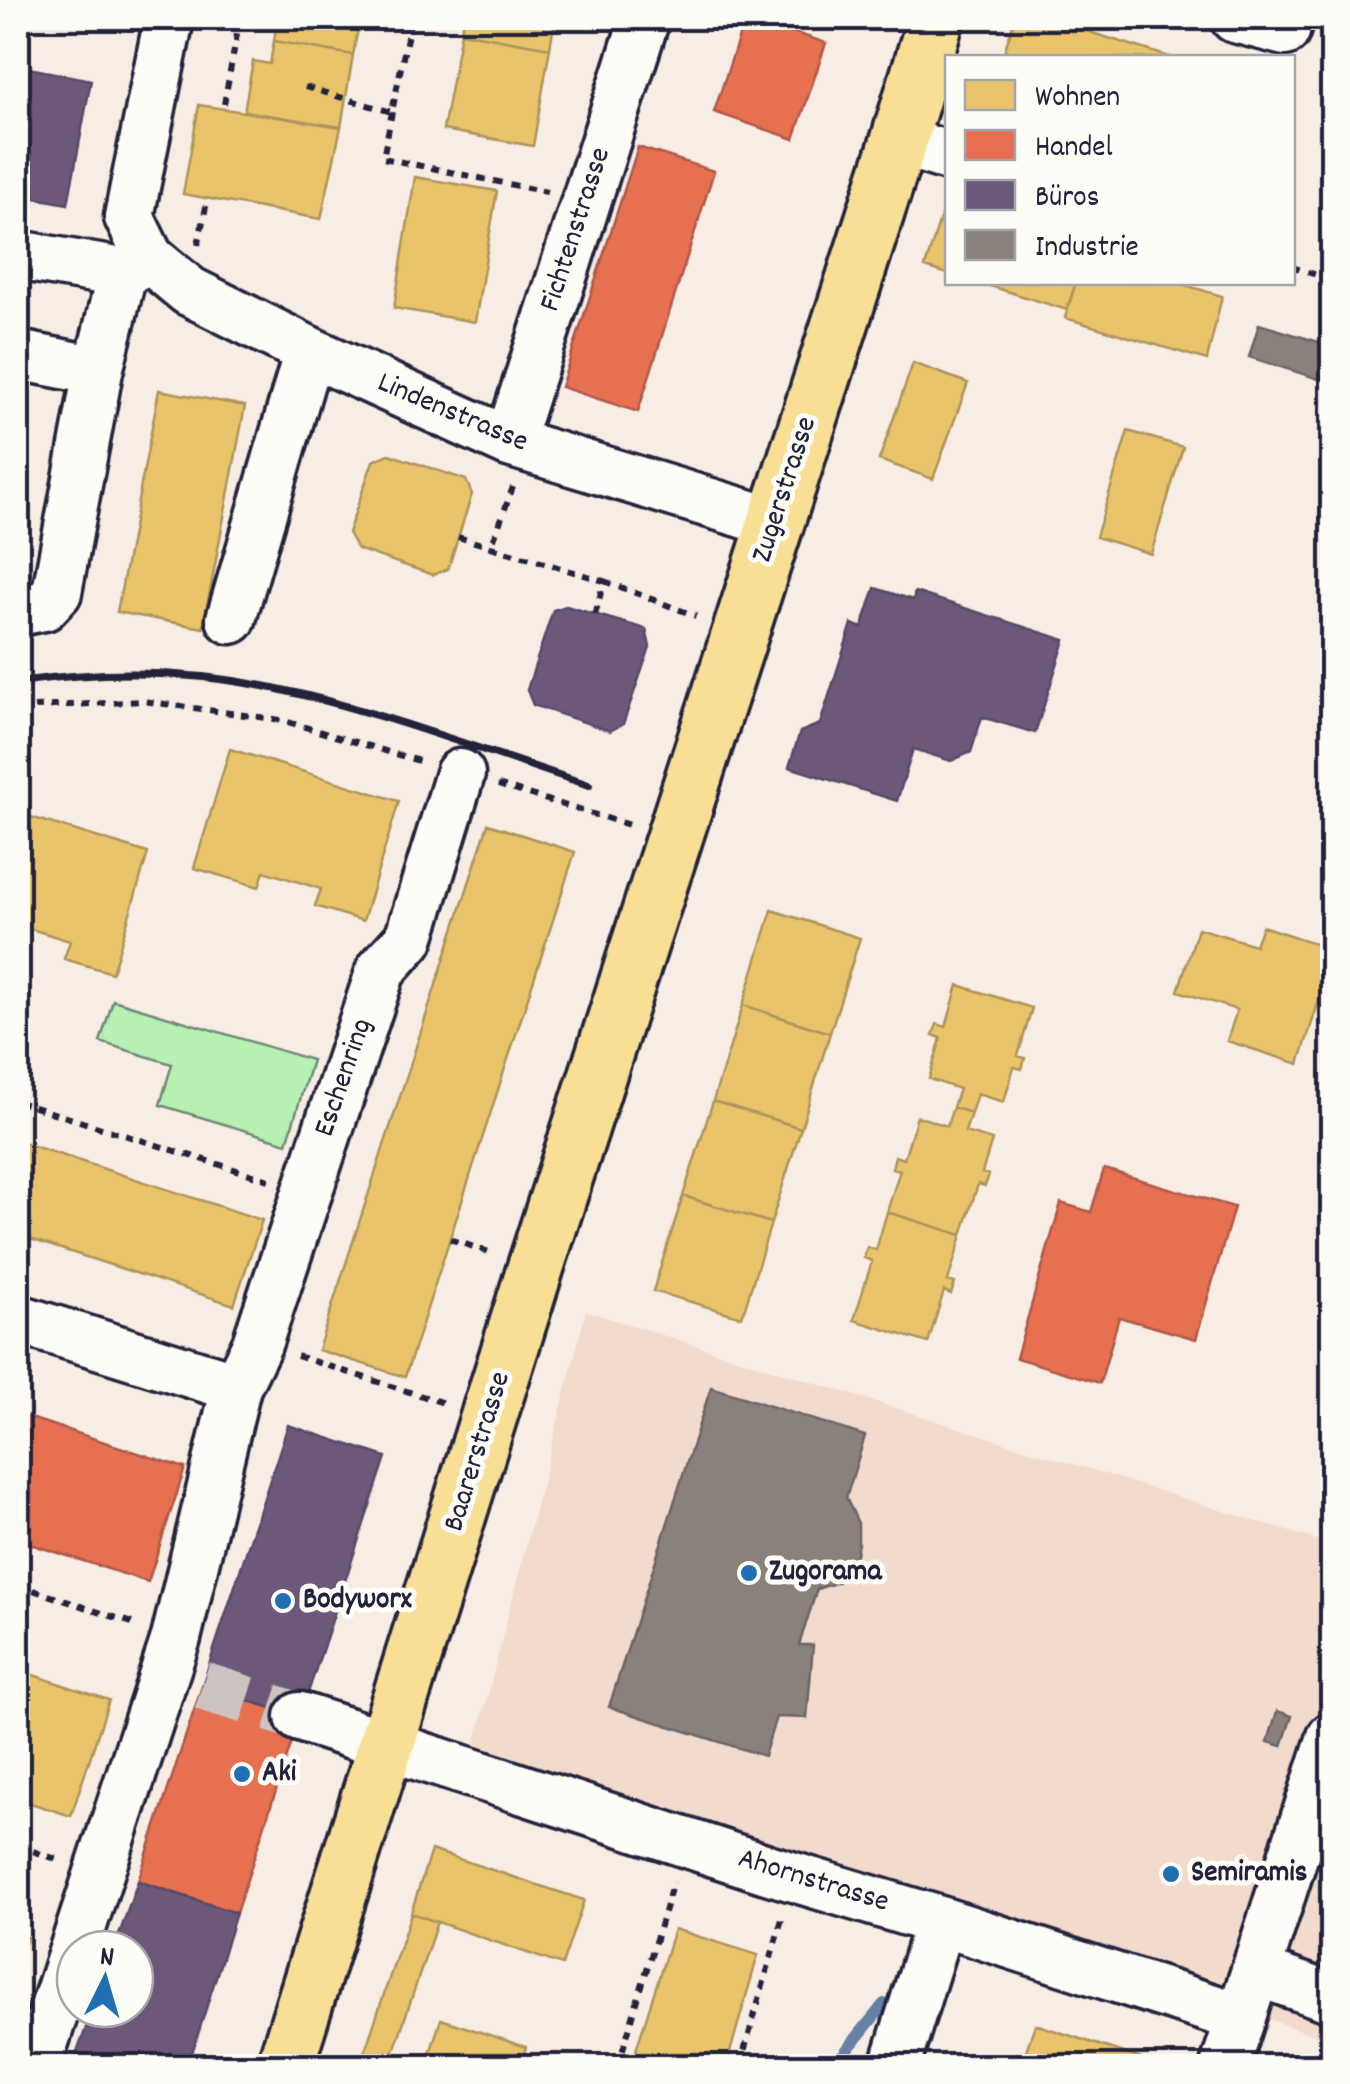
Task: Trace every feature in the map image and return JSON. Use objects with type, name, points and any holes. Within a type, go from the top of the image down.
[{"type":"main road","name":"Zugerstrasse","points":[[675,839],[776,523],[923,148],[936,18]]},
{"type":"main road","name":"Baarerstrasse","points":[[284,2066],[675,839]]},
{"type":"street","name":"Fichtenstrasse","points":[[518,445],[586,200],[645,18]]},
{"type":"street","points":[[1236,18],[1284,35]]},
{"type":"street","name":"Lindenstrasse","points":[[155,20],[129,216],[135,266],[309,351],[518,445],[776,523]]},
{"type":"street","points":[[18,255],[135,266],[98,371],[57,592],[44,606],[18,611]]},
{"type":"street","points":[[231,619],[309,351]]},
{"type":"street","points":[[18,356],[98,371]]},
{"type":"street","name":"Eschenring","points":[[36,2066],[181,1666],[236,1386],[257,1344],[381,970],[409,939],[460,774]]},
{"type":"street","points":[[18,1319],[236,1386]]},
{"type":"street","points":[[300,1717],[386,1746]]},
{"type":"street","points":[[1226,2066],[1332,1737]]},
{"type":"street","name":"Ahornstrasse","points":[[386,1746],[1241,2018]]},
{"type":"street","points":[[896,2066],[940,1921]]},
{"type":"street","points":[[1256,1971],[1332,1998]]},
{"type":"path","points":[[224,104],[240,18]]},
{"type":"path","points":[[412,18],[384,158],[586,200]]},
{"type":"path","points":[[305,87],[392,112]]},
{"type":"path","points":[[1295,268],[1332,280]]},
{"type":"path","points":[[491,546],[518,445]]},
{"type":"path","points":[[458,537],[604,580],[741,631]]},
{"type":"path","points":[[595,614],[604,580]]},
{"type":"path","points":[[18,708],[144,701],[282,720],[675,839]]},
{"type":"path","points":[[18,1102],[306,1191]]},
{"type":"path","points":[[450,1239],[490,1253]]},
{"type":"path","points":[[257,1344],[490,1418]]},
{"type":"path","points":[[18,1585],[181,1666]]},
{"type":"path","points":[[618,2066],[684,1842]]},
{"type":"path","points":[[740,2066],[796,1878]]},
{"type":"shaded area","points":[[586,1311],[1332,1545],[1332,2041],[475,1745]]},
{"type":"green space","points":[[113,1000],[312,1060],[287,1143],[160,1105],[172,1064],[100,1042]]},
{"type":"building: Wohnen","points":[[259,18],[360,18],[353,55],[274,41],[276,27],[257,24]]},
{"type":"building: Wohnen","points":[[463,18],[555,18],[550,48],[461,32]]},
{"type":"building: Wohnen","points":[[1015,18],[1044,18],[1163,55],[1003,55]]},
{"type":"building: Wohnen","points":[[461,32],[550,48],[533,146],[443,130]]},
{"type":"building: Wohnen","points":[[274,41],[353,55],[341,127],[244,111],[253,61],[270,64]]},
{"type":"building: Wohnen","points":[[199,105],[341,127],[321,219],[183,194]]},
{"type":"building: Wohnen","points":[[415,177],[497,191],[475,322],[394,308]]},
{"type":"building: Wohnen","points":[[945,203],[945,273],[925,267]]},
{"type":"building: Wohnen","points":[[987,285],[1075,285],[1067,310]]},
{"type":"building: Wohnen","points":[[1075,285],[1185,285],[1222,296],[1207,360],[1065,318]]},
{"type":"building: Wohnen","points":[[913,363],[968,383],[933,479],[879,460]]},
{"type":"building: Wohnen","points":[[159,390],[245,406],[203,628],[117,612]]},
{"type":"building: Wohnen","points":[[1128,431],[1183,447],[1151,554],[1096,537]]},
{"type":"building: Wohnen","points":[[389,454],[466,480],[472,494],[448,569],[433,575],[357,549],[348,533],[373,461]]},
{"type":"building: Wohnen","points":[[230,749],[399,801],[363,921],[315,906],[321,889],[264,871],[259,887],[194,868]]},
{"type":"building: Wohnen","points":[[18,813],[148,853],[112,973],[64,959],[70,941],[18,925]]},
{"type":"building: Wohnen","points":[[488,824],[575,852],[405,1377],[318,1350]]},
{"type":"building: Wohnen","points":[[772,910],[860,938],[830,1033],[743,1005]]},
{"type":"building: Wohnen","points":[[1262,926],[1332,949],[1299,1064],[1227,1041],[1237,1010],[1178,991],[1198,928],[1255,945]]},
{"type":"building: Wohnen","points":[[958,985],[1032,1008],[1018,1056],[1025,1058],[1022,1069],[1014,1067],[1004,1102],[977,1094],[971,1113],[953,1107],[959,1089],[929,1079],[941,1038],[933,1035],[937,1024],[946,1027]]},
{"type":"building: Wohnen","points":[[743,1005],[830,1033],[801,1128],[713,1101]]},
{"type":"building: Wohnen","points":[[713,1101],[801,1128],[771,1223],[683,1196]]},
{"type":"building: Wohnen","points":[[953,1107],[971,1113],[965,1132],[992,1140],[982,1173],[989,1175],[985,1186],[978,1184],[962,1235],[887,1212],[900,1170],[892,1168],[895,1156],[904,1159],[917,1116],[947,1126]]},
{"type":"building: Wohnen","points":[[18,1141],[262,1220],[234,1305],[18,1235]]},
{"type":"building: Wohnen","points":[[683,1196],[771,1223],[742,1317],[653,1291]]},
{"type":"building: Wohnen","points":[[887,1212],[962,1235],[948,1281],[955,1283],[951,1294],[944,1291],[928,1343],[854,1320],[872,1261],[864,1258],[867,1247],[876,1250]]},
{"type":"building: Wohnen","points":[[18,1670],[109,1700],[71,1816],[18,1799]]},
{"type":"building: Wohnen","points":[[431,1850],[584,1900],[562,1965],[411,1913]]},
{"type":"building: Wohnen","points":[[411,1913],[437,1922],[389,2066],[360,2066]]},
{"type":"building: Wohnen","points":[[674,1929],[758,1955],[726,2066],[631,2066]]},
{"type":"building: Wohnen","points":[[18,1935],[27,1938],[18,1967]]},
{"type":"building: Wohnen","points":[[441,2019],[526,2047],[520,2066],[426,2066]]},
{"type":"building: Wohnen","points":[[1035,2024],[1142,2059],[1139,2066],[1021,2066]]},
{"type":"building: Handel","points":[[745,18],[826,43],[794,139],[714,112]]},
{"type":"building: Handel","points":[[638,147],[714,171],[638,412],[561,387]]},
{"type":"building: Handel","points":[[1332,1132],[1332,1161],[1324,1159]]},
{"type":"building: Handel","points":[[1104,1169],[1234,1207],[1196,1339],[1119,1317],[1100,1383],[1016,1358],[1061,1203],[1091,1212]]},
{"type":"building: Handel","points":[[18,1414],[185,1468],[148,1582],[18,1540]]},
{"type":"building: Handel","points":[[202,1686],[300,1717],[236,1913],[138,1881]]},
{"type":"building: Büros","points":[[18,66],[91,80],[68,204],[18,195]]},
{"type":"building: Büros","points":[[1332,225],[1332,267],[1321,263]]},
{"type":"building: Büros","points":[[18,420],[24,421],[18,457]]},
{"type":"building: Büros","points":[[875,588],[913,600],[915,592],[1065,640],[1035,733],[982,717],[971,752],[951,761],[913,749],[897,801],[789,767],[800,732],[820,724],[852,624],[862,628]]},
{"type":"building: Büros","points":[[566,606],[646,629],[650,647],[623,724],[610,731],[533,705],[527,690],[553,610]]},
{"type":"building: Büros","points":[[288,1425],[386,1457],[300,1717],[202,1686]]},
{"type":"building: Büros","points":[[138,1881],[236,1913],[188,2066],[72,2066],[86,2029],[155,2029],[155,1929],[121,1929]]},
{"type":"building: Industrie","points":[[1259,324],[1332,346],[1332,383],[1249,357]]},
{"type":"building: Industrie","name":"Zugorama","points":[[711,1387],[865,1436],[846,1498],[858,1523],[854,1565],[838,1582],[817,1589],[799,1645],[813,1645],[807,1718],[776,1717],[764,1756],[609,1707]]},
{"type":"building: Industrie","points":[[1277,1711],[1292,1716],[1282,1746],[1268,1742]]},
{"type":"waterway","points":[[834,2066],[884,2004]]},
{"type":"tunnel","points":[[202,1686],[300,1717]]},
{"type":"railway","points":[[18,682],[80,675],[143,674],[237,681],[349,707],[589,785]]},
{"type":"place","name":"Zugorama","points":[[749,1573]]},
{"type":"place","name":"Bodyworx","points":[[283,1601]]},
{"type":"place","name":"Aki","points":[[242,1774]]},
{"type":"place","name":"Semiramis","points":[[1171,1874]]}]
